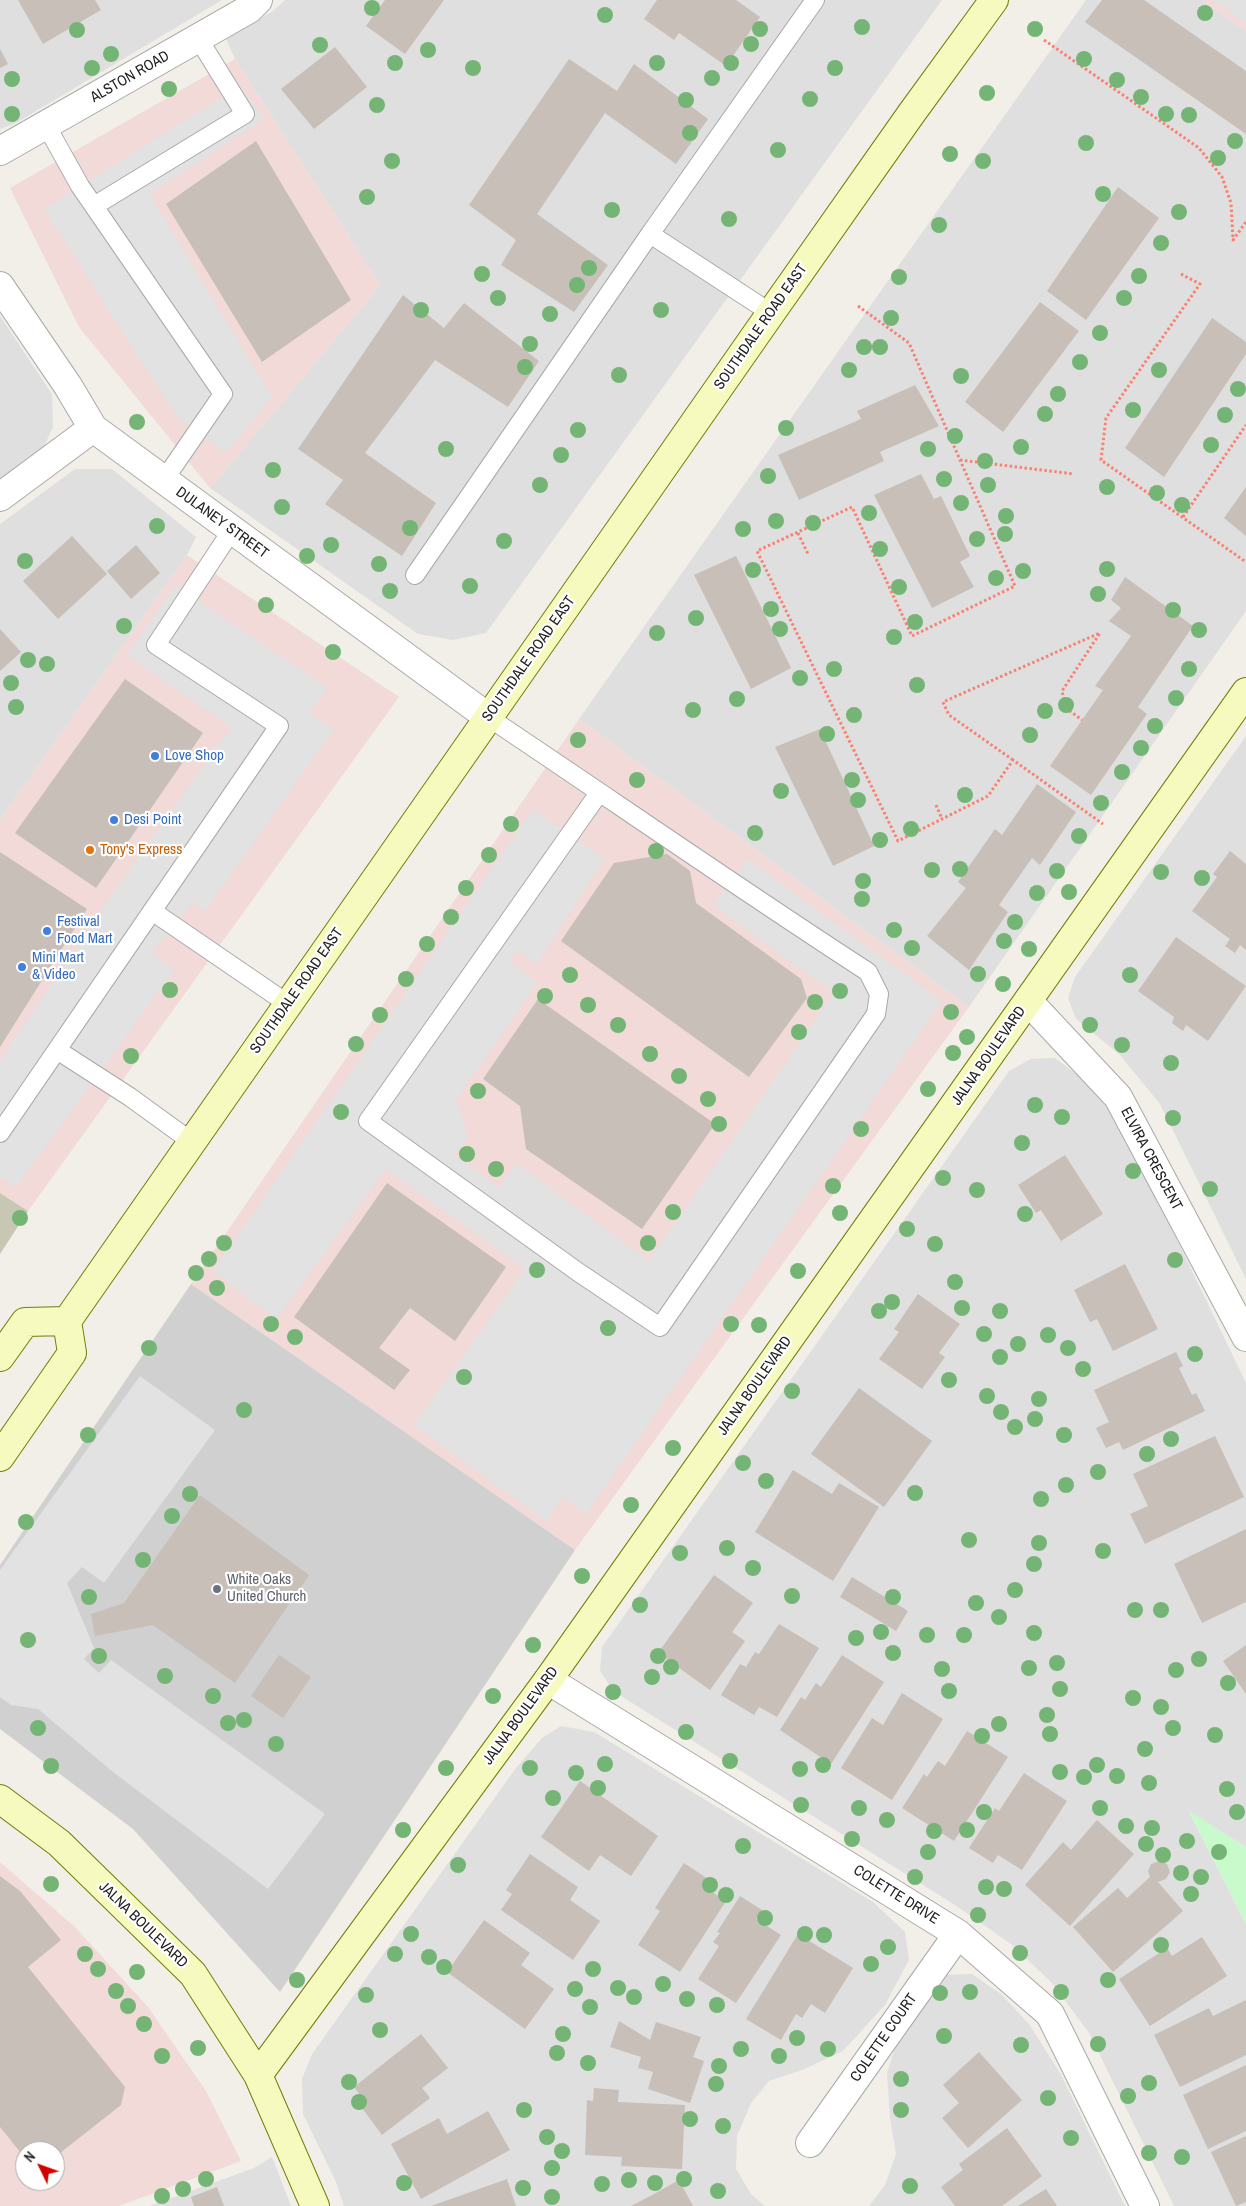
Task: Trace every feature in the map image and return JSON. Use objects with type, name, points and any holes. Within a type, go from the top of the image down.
[{"type":"street","name":"ALSTON ROAD","points":[[0,151],[249,9],[258,0]]},
{"type":"street","name":"SOUTHDALE ROAD EAST","points":[[67,1321],[771,313],[994,0]]},
{"type":"street","name":"DULANEY STREET","points":[[0,286],[68,386],[92,428],[488,717]]},
{"type":"street","points":[[0,497],[92,428]]},
{"type":"street","name":"JALNA BOULEVARD","points":[[258,2075],[548,1680],[1246,692]]},
{"type":"street","name":"ELVIRA CRESCENT","points":[[1028,1001],[1118,1097],[1246,1337]]},
{"type":"street","points":[[0,1357],[26,1322],[67,1321],[72,1353],[0,1458]]},
{"type":"street","name":"COLETTE DRIVE","points":[[548,1680],[958,1934],[1050,2014],[1145,2206]]},
{"type":"street","name":"JALNA BOULEVARD","points":[[0,1799],[59,1843],[193,1974],[258,2075],[315,2206]]},
{"type":"street","name":"COLETTE COURT","points":[[810,2143],[958,1934]]},
{"type":"lane","points":[[415,575],[650,234],[815,0]]},
{"type":"lane","points":[[94,206],[245,114],[198,38]]},
{"type":"lane","points":[[46,125],[80,186],[223,394],[164,480]]},
{"type":"lane","points":[[650,234],[771,313]]},
{"type":"lane","points":[[0,1133],[279,726],[156,644],[232,530]]},
{"type":"lane","points":[[488,717],[730,882],[868,972],[879,994],[876,1014],[660,1327],[578,1272],[368,1121],[599,793]]},
{"type":"lane","points":[[152,911],[288,1004]]},
{"type":"lane","points":[[57,1050],[130,1097],[192,1142]]},
{"type":"path","points":[[1044,40],[1199,148],[1222,177],[1231,203],[1233,240],[1246,222]]},
{"type":"path","points":[[1181,274],[1200,284],[1106,418],[1101,460],[1246,562]]},
{"type":"path","points":[[858,306],[909,343],[1015,586],[912,636],[852,508],[757,551],[898,841],[988,796],[1013,760]]},
{"type":"path","points":[[1183,517],[1246,425]]},
{"type":"path","points":[[960,460],[1074,474]]},
{"type":"path","points":[[798,532],[808,554]]},
{"type":"path","points":[[1082,720],[1066,708],[1062,691],[1100,633],[943,702],[949,715],[1103,824]]},
{"type":"path","points":[[936,805],[942,819]]},
{"type":"shaded area","points":[[0,0],[222,0],[16,123],[0,129]]},
{"type":"shaded area","points":[[285,0],[942,0],[486,633],[453,640],[418,634],[210,488],[380,285],[235,59],[226,39],[273,11]]},
{"type":"shaded area","points":[[1086,0],[1202,0],[1246,31],[1246,611],[969,1007],[579,719]]},
{"type":"shaded area","points":[[1202,0],[1246,0],[1246,31]]},
{"type":"shaded area","points":[[1213,0],[1246,0],[1246,23]]},
{"type":"shaded area","points":[[235,59],[380,285],[210,488],[79,327],[10,188]]},
{"type":"shaded area","points":[[241,85],[264,119],[149,194],[272,397],[226,453],[177,417],[44,209]]},
{"type":"shaded area","points":[[0,316],[52,394],[53,427],[42,451],[0,482]]},
{"type":"shaded area","points":[[75,469],[112,469],[196,537],[187,555],[0,820],[0,524]]},
{"type":"shaded area","points":[[187,555],[399,697],[28,1211],[0,1193],[0,820]]},
{"type":"shaded area","points":[[175,585],[327,687],[309,714],[334,729],[205,911],[193,902],[152,953],[174,970],[16,1187],[0,1177],[0,1061],[101,910],[231,727],[127,655]]},
{"type":"shaded area","points":[[579,719],[969,1007],[575,1550],[191,1284]]},
{"type":"shaded area","points":[[1246,736],[1246,1279],[1160,1104],[1119,1054],[1076,1019],[1068,998],[1075,977]]},
{"type":"shaded area","points":[[533,809],[604,859],[536,965],[519,950],[510,962],[537,983],[457,1099],[468,1138],[454,1155],[499,1188],[516,1163],[649,1261],[834,993],[713,905],[747,859],[942,1001],[586,1514],[563,1497],[546,1521],[414,1425],[525,1269],[386,1169],[276,1319],[213,1271]]},
{"type":"shaded area","points":[[1055,1058],[1088,1083],[1125,1132],[1246,1383],[1246,1847],[1189,1812],[1246,1924],[1246,2206],[1174,2206],[1089,2033],[1052,1983],[1011,1944],[955,1905],[613,1691],[600,1671],[602,1647],[1009,1071],[1031,1059]]},
{"type":"shaded area","points":[[0,1193],[28,1211],[0,1254]]},
{"type":"shaded area","points":[[191,1284],[575,1550],[280,1992],[133,1829],[0,1729],[0,1565]]},
{"type":"shaded area","points":[[140,1376],[215,1430],[104,1583],[82,1567],[67,1583],[94,1648],[84,1659],[99,1673],[111,1660],[325,1814],[268,1889],[113,1772],[38,1709],[11,1705],[0,1697],[0,1570]]},
{"type":"shaded area","points":[[561,1726],[594,1732],[873,1902],[905,1932],[909,1960],[885,2005],[843,2051],[802,2070],[769,2081],[751,2103],[737,2136],[736,2169],[751,2194],[765,2206],[344,2206],[336,2182],[303,2114],[302,2079],[312,2054],[516,1768],[542,1738]]},
{"type":"shaded area","points":[[0,1862],[75,1927],[148,2007],[206,2091],[241,2161],[119,2206],[0,2206]]},
{"type":"shaded area","points":[[972,1974],[1001,1994],[1029,2024],[1060,2073],[1125,2206],[869,2206],[885,2185],[896,2154],[890,2118],[887,2073],[898,2038],[943,1975]]},
{"type":"shaded area","points":[[272,2157],[291,2206],[149,2206],[254,2168]]},
{"type":"green space","points":[[1189,1811],[1246,1847],[1246,1924]]},
{"type":"building","points":[[18,0],[95,0],[101,10],[43,44]]},
{"type":"building","points":[[385,0],[444,0],[405,54],[366,26]]},
{"type":"building","points":[[657,0],[736,0],[760,17],[726,66],[679,33],[674,40],[644,19]]},
{"type":"building","points":[[1102,0],[1144,0],[1246,71],[1246,134],[1085,22]]},
{"type":"building","points":[[335,47],[367,87],[314,129],[281,89]]},
{"type":"building","points":[[0,49],[8,64],[0,68]]},
{"type":"building","points":[[569,59],[617,91],[634,64],[708,119],[676,164],[605,113],[537,214],[608,265],[574,312],[501,265],[516,240],[469,205]]},
{"type":"building","points":[[256,141],[351,300],[262,362],[166,204]]},
{"type":"building","points":[[1118,187],[1159,218],[1086,320],[1047,291]]},
{"type":"building","points":[[403,295],[444,328],[464,303],[539,361],[508,407],[435,360],[365,453],[436,503],[402,556],[325,504],[343,480],[298,449]]},
{"type":"building","points":[[1040,302],[1079,331],[1003,432],[965,402]]},
{"type":"building","points":[[1212,318],[1246,342],[1246,354],[1164,477],[1125,448]]},
{"type":"building","points":[[915,385],[939,426],[880,452],[884,461],[799,500],[778,455],[861,419],[857,411]]},
{"type":"building","points":[[921,474],[934,499],[941,496],[970,556],[960,562],[974,587],[932,608],[874,495]]},
{"type":"building","points":[[1246,487],[1246,536],[1224,518]]},
{"type":"building","points":[[72,536],[107,574],[58,619],[23,581]]},
{"type":"building","points":[[136,545],[160,573],[131,599],[107,571]]},
{"type":"building","points":[[736,556],[791,668],[751,689],[694,575]]},
{"type":"building","points":[[1125,577],[1193,626],[1138,707],[1147,714],[1091,795],[1050,766],[1103,690],[1095,686],[1131,636],[1109,621],[1121,608],[1111,600]]},
{"type":"building","points":[[0,629],[21,652],[0,671]]},
{"type":"building","points":[[125,679],[203,733],[96,888],[15,833]]},
{"type":"building","points":[[820,729],[874,846],[833,866],[775,747]]},
{"type":"building","points":[[1037,784],[1076,812],[1040,865],[1032,858],[999,905],[1008,912],[969,970],[927,936],[966,888],[958,882],[995,829],[1002,835]]},
{"type":"building","points":[[1230,851],[1246,864],[1246,950],[1240,945],[1235,953],[1225,946],[1230,939],[1192,911],[1217,877],[1213,874]]},
{"type":"building","points":[[0,852],[87,909],[0,1047]]},
{"type":"building","points":[[667,854],[690,871],[696,903],[801,979],[807,998],[749,1077],[561,941],[614,863]]},
{"type":"building","points":[[1176,937],[1246,986],[1208,1041],[1186,1025],[1183,1031],[1172,1023],[1174,1017],[1138,991]]},
{"type":"building","points":[[538,999],[715,1124],[642,1229],[526,1149],[520,1106],[483,1079]]},
{"type":"building","points":[[1065,1155],[1103,1214],[1061,1241],[1041,1210],[1036,1213],[1018,1185]]},
{"type":"building","points":[[387,1183],[506,1267],[455,1341],[410,1308],[379,1348],[410,1370],[394,1390],[294,1317]]},
{"type":"building","points":[[1125,1264],[1158,1329],[1113,1351],[1097,1319],[1090,1322],[1074,1290]]},
{"type":"building","points":[[918,1294],[960,1324],[939,1353],[945,1357],[922,1389],[879,1359],[899,1332],[894,1329]]},
{"type":"building","points":[[1176,1352],[1183,1366],[1179,1368],[1192,1395],[1196,1393],[1205,1411],[1123,1450],[1119,1442],[1106,1448],[1096,1428],[1109,1422],[1094,1390]]},
{"type":"building","points":[[859,1388],[932,1441],[884,1507],[811,1454]]},
{"type":"building","points":[[1215,1436],[1244,1497],[1145,1544],[1130,1514],[1148,1506],[1133,1474]]},
{"type":"building","points":[[793,1470],[832,1494],[839,1483],[879,1507],[833,1581],[755,1532]]},
{"type":"building","name":"White Oaks United Church","points":[[200,1495],[309,1575],[235,1683],[153,1625],[95,1636],[91,1614],[124,1603]]},
{"type":"building","points":[[1246,1529],[1246,1602],[1202,1623],[1174,1564]]},
{"type":"building","points":[[714,1575],[753,1603],[732,1632],[745,1641],[710,1690],[658,1653]]},
{"type":"building","points":[[852,1577],[908,1611],[896,1631],[840,1597]]},
{"type":"building","points":[[779,1624],[819,1648],[777,1717],[759,1707],[754,1715],[721,1695],[740,1664],[746,1667],[755,1652],[759,1654]]},
{"type":"building","points":[[1246,1645],[1246,1694],[1223,1661]]},
{"type":"building","points":[[279,1655],[311,1677],[283,1718],[251,1696]]},
{"type":"building","points":[[842,1655],[884,1682],[831,1764],[780,1730],[801,1697],[805,1700],[816,1683],[821,1687]]},
{"type":"building","points":[[902,1693],[943,1719],[892,1800],[841,1768],[872,1718],[883,1725]]},
{"type":"building","points":[[967,1731],[1008,1757],[954,1841],[902,1808],[924,1774],[927,1777],[938,1761],[945,1766]]},
{"type":"building","points":[[1024,1773],[1067,1801],[1022,1870],[998,1855],[993,1863],[969,1848],[995,1808],[999,1811]]},
{"type":"building","points":[[580,1781],[658,1836],[631,1876],[600,1855],[589,1871],[541,1837]]},
{"type":"building","points":[[1097,1820],[1134,1854],[1070,1926],[1025,1885],[1063,1842],[1071,1850]]},
{"type":"building","points":[[530,1854],[578,1887],[570,1900],[600,1921],[573,1960],[501,1910],[512,1894],[506,1890]]},
{"type":"building","points":[[1159,1861],[1167,1864],[1170,1872],[1166,1879],[1158,1882],[1183,1911],[1113,1972],[1073,1927],[1118,1888],[1127,1898],[1150,1877],[1148,1871],[1151,1864]]},
{"type":"building","points":[[684,1863],[708,1879],[703,1886],[726,1901],[680,1972],[638,1945],[660,1911],[655,1908]]},
{"type":"building","points":[[0,1876],[20,1891],[61,1940],[28,1967],[125,2087],[121,2105],[65,2149],[65,2141],[15,2141],[15,2146],[0,2127]]},
{"type":"building","points":[[740,1896],[762,1910],[756,1919],[781,1935],[736,2003],[698,1979],[719,1946],[713,1942],[720,1933],[717,1932]]},
{"type":"building","points":[[484,1920],[530,1953],[521,1965],[554,1989],[525,2029],[447,1972]]},
{"type":"building","points":[[798,1934],[853,1968],[825,2013],[811,2004],[802,2018],[796,2014],[781,2040],[746,2019]]},
{"type":"building","points":[[1202,1937],[1227,1976],[1150,2026],[1119,1979],[1167,1948],[1172,1956]]},
{"type":"building","points":[[1246,2000],[1246,2055],[1180,2087],[1154,2035],[1209,2008],[1213,2016]]},
{"type":"building","points":[[619,2021],[650,2040],[656,2022],[701,2037],[693,2057],[704,2061],[690,2103],[648,2089],[653,2072],[638,2068],[641,2057],[610,2047]]},
{"type":"building","points":[[421,2034],[448,2068],[422,2088],[430,2098],[382,2135],[362,2108],[367,2104],[354,2087]]},
{"type":"building","points":[[979,2052],[1022,2100],[968,2148],[942,2118],[959,2103],[943,2085]]},
{"type":"building","points":[[1246,2065],[1246,2131],[1208,2149],[1183,2095]]},
{"type":"building","points":[[594,2088],[619,2090],[618,2102],[685,2105],[682,2169],[621,2166],[622,2157],[585,2155],[587,2100],[593,2101]]},
{"type":"building","points":[[488,2111],[510,2150],[421,2199],[391,2144],[439,2118],[447,2134]]},
{"type":"building","points":[[1007,2128],[1042,2176],[1002,2206],[955,2206],[941,2187],[963,2170],[959,2164]]},
{"type":"building","points":[[1246,2136],[1246,2202],[1236,2206],[1211,2152]]},
{"type":"building","points":[[507,2179],[516,2206],[431,2206]]},
{"type":"building","points":[[679,2180],[693,2206],[631,2206],[654,2194]]},
{"type":"building","points":[[217,2187],[224,2206],[194,2206],[191,2197]]},
{"type":"building","points":[[1046,2189],[1057,2206],[1018,2206]]},
{"type":"place","name":"Love Shop","points":[[155,756]]},
{"type":"place","name":"Desi Point","points":[[114,820]]},
{"type":"place","name":"Tony's Express","points":[[90,850]]},
{"type":"place","name":"Festival Food Mart","points":[[47,931]]},
{"type":"place","name":"Mini Mart & Video","points":[[22,967]]},
{"type":"place","name":"White Oaks United Church","points":[[217,1589]]}]
